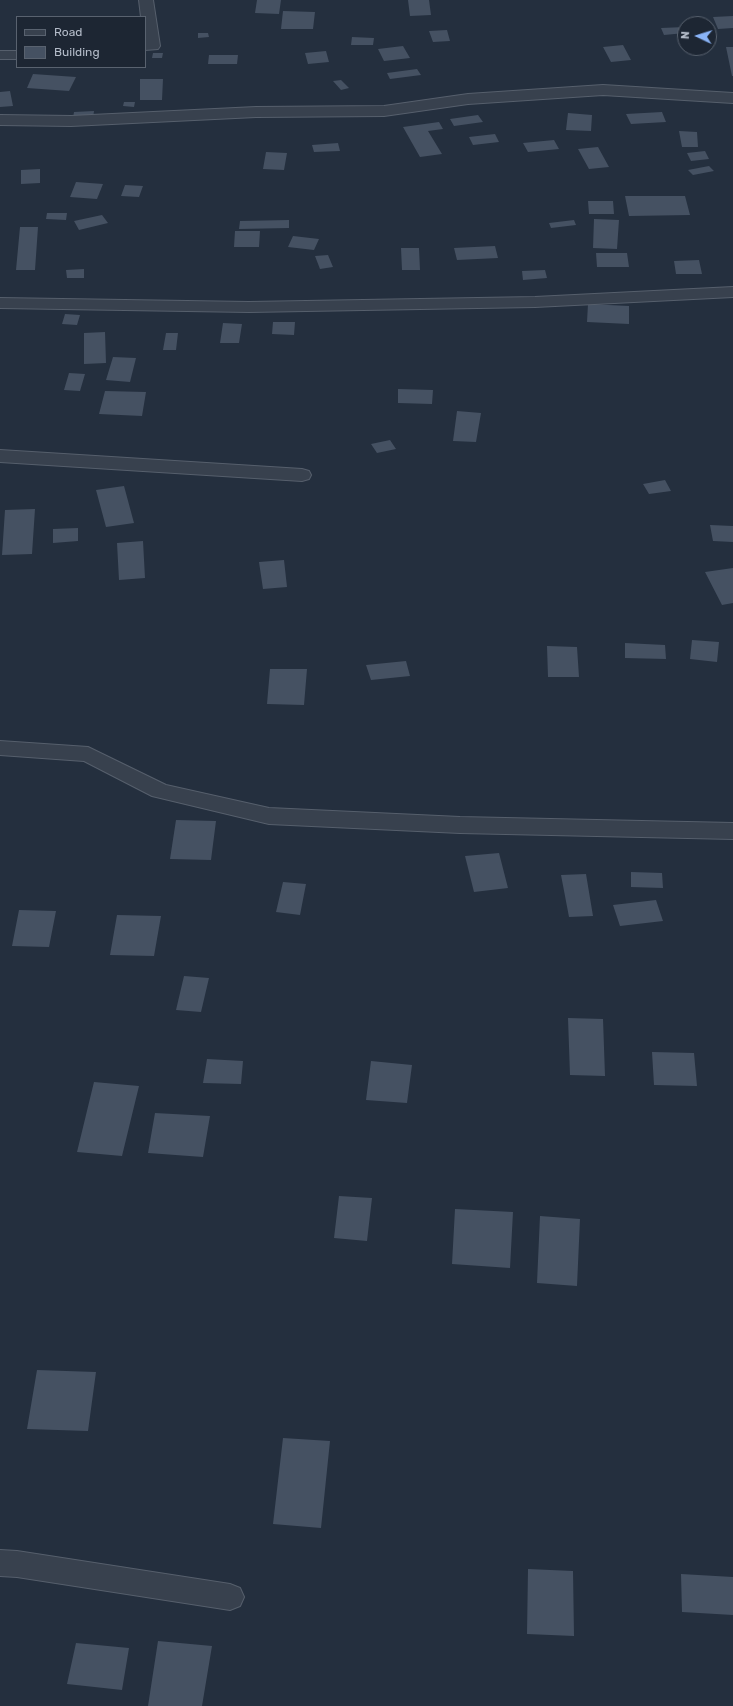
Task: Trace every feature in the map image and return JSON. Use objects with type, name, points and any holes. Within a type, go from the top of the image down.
[{"type":"street","points":[[146,0],[153,46],[146,46]]},
{"type":"street","points":[[0,55],[16,55]]},
{"type":"street","points":[[0,120],[71,122],[256,112],[384,111],[468,98],[603,90],[733,98]]},
{"type":"street","points":[[0,303],[249,307],[535,302],[733,292]]},
{"type":"street","points":[[0,456],[302,476]]},
{"type":"street","points":[[0,748],[88,754],[160,791],[269,816],[460,825],[733,831]]},
{"type":"street","points":[[0,1563],[33,1566],[230,1597]]},
{"type":"building","points":[[257,0],[281,0],[279,14],[255,13]]},
{"type":"building","points":[[408,0],[429,0],[431,15],[410,16]]},
{"type":"building","points":[[283,11],[315,12],[313,29],[281,29]]},
{"type":"building","points":[[733,16],[733,28],[718,29],[717,17]]},
{"type":"building","points":[[677,27],[677,34],[664,35],[661,28]]},
{"type":"building","points":[[447,30],[450,41],[433,42],[429,31]]},
{"type":"building","points":[[198,33],[208,33],[209,37],[198,38]]},
{"type":"building","points":[[352,37],[374,38],[373,45],[351,45]]},
{"type":"building","points":[[623,45],[631,60],[611,62],[603,47]]},
{"type":"building","points":[[403,46],[410,58],[384,61],[378,49]]},
{"type":"building","points":[[726,47],[733,47],[733,76],[732,76]]},
{"type":"building","points":[[326,51],[329,62],[308,64],[305,53]]},
{"type":"building","points":[[153,53],[163,53],[162,58],[152,58]]},
{"type":"building","points":[[209,55],[238,55],[237,64],[208,64]]},
{"type":"building","points":[[417,69],[421,75],[390,79],[387,73]]},
{"type":"building","points":[[33,74],[76,77],[69,91],[27,88]]},
{"type":"building","points":[[140,79],[163,79],[162,100],[140,100]]},
{"type":"building","points":[[341,80],[349,88],[341,90],[333,81]]},
{"type":"building","points":[[10,91],[13,106],[0,107],[0,92]]},
{"type":"building","points":[[124,102],[135,102],[134,107],[123,106]]},
{"type":"building","points":[[94,111],[93,118],[73,118],[74,112]]},
{"type":"building","points":[[662,112],[666,122],[631,124],[626,114]]},
{"type":"building","points":[[568,113],[592,115],[591,131],[566,130]]},
{"type":"building","points":[[478,115],[483,122],[454,126],[450,119]]},
{"type":"building","points":[[439,122],[443,129],[428,131],[442,154],[420,157],[403,127]]},
{"type":"building","points":[[679,131],[697,132],[698,147],[682,147]]},
{"type":"building","points":[[495,134],[499,142],[473,145],[469,137]]},
{"type":"building","points":[[554,140],[559,149],[528,152],[523,143]]},
{"type":"building","points":[[338,143],[340,151],[314,152],[312,145]]},
{"type":"building","points":[[598,147],[609,167],[589,169],[578,149]]},
{"type":"building","points":[[705,151],[709,159],[691,161],[687,153]]},
{"type":"building","points":[[266,152],[287,153],[284,170],[263,169]]},
{"type":"building","points":[[709,166],[714,171],[693,175],[688,170]]},
{"type":"building","points":[[40,169],[40,183],[21,184],[21,170]]},
{"type":"building","points":[[76,182],[103,184],[97,199],[70,197]]},
{"type":"building","points":[[125,185],[143,186],[139,197],[121,196]]},
{"type":"building","points":[[625,196],[685,196],[690,215],[629,216]]},
{"type":"building","points":[[588,201],[613,201],[614,214],[589,214]]},
{"type":"building","points":[[47,213],[67,213],[66,220],[46,219]]},
{"type":"building","points":[[102,215],[108,223],[79,230],[74,221]]},
{"type":"building","points":[[594,219],[619,220],[617,249],[593,248]]},
{"type":"building","points":[[289,220],[289,228],[239,229],[240,221]]},
{"type":"building","points":[[574,220],[576,225],[551,228],[549,223]]},
{"type":"building","points":[[20,227],[38,227],[35,270],[16,270]]},
{"type":"building","points":[[235,231],[260,231],[259,247],[234,247]]},
{"type":"building","points":[[293,236],[319,239],[314,250],[288,247]]},
{"type":"building","points":[[495,246],[498,258],[457,260],[454,248]]},
{"type":"building","points":[[401,248],[419,248],[420,270],[402,270]]},
{"type":"building","points":[[596,253],[627,253],[629,267],[597,267]]},
{"type":"building","points":[[328,255],[333,267],[320,269],[315,256]]},
{"type":"building","points":[[699,260],[702,274],[676,274],[674,261]]},
{"type":"building","points":[[84,269],[84,278],[67,278],[66,270]]},
{"type":"building","points":[[545,270],[547,278],[523,280],[522,271]]},
{"type":"building","points":[[588,304],[629,306],[629,324],[587,322]]},
{"type":"building","points":[[65,314],[80,315],[77,325],[62,324]]},
{"type":"building","points":[[273,322],[295,322],[294,335],[272,334]]},
{"type":"building","points":[[223,323],[242,324],[239,343],[220,343]]},
{"type":"building","points":[[105,332],[106,363],[84,364],[84,333]]},
{"type":"building","points":[[166,333],[178,333],[176,350],[163,350]]},
{"type":"building","points":[[113,357],[136,358],[130,382],[106,380]]},
{"type":"building","points":[[69,373],[85,374],[80,391],[64,390]]},
{"type":"building","points":[[398,389],[433,390],[432,404],[398,403]]},
{"type":"building","points":[[105,391],[146,392],[142,416],[99,414]]},
{"type":"building","points":[[457,411],[481,413],[476,442],[453,441]]},
{"type":"building","points":[[390,440],[396,449],[377,453],[371,444]]},
{"type":"building","points":[[665,480],[671,491],[649,494],[643,484]]},
{"type":"building","points":[[124,486],[134,523],[106,527],[96,490]]},
{"type":"building","points":[[35,509],[32,554],[2,555],[5,510]]},
{"type":"building","points":[[710,525],[733,526],[733,542],[713,541]]},
{"type":"building","points":[[78,528],[78,541],[53,543],[53,529]]},
{"type":"building","points":[[143,541],[145,578],[119,580],[117,543]]},
{"type":"building","points":[[284,560],[287,587],[263,589],[259,562]]},
{"type":"building","points":[[733,568],[733,603],[722,605],[705,572]]},
{"type":"building","points":[[692,640],[719,642],[717,662],[690,659]]},
{"type":"building","points":[[625,643],[665,645],[666,659],[625,658]]},
{"type":"building","points":[[547,646],[577,647],[579,677],[548,677]]},
{"type":"building","points":[[406,661],[410,676],[371,680],[366,665]]},
{"type":"building","points":[[270,669],[307,669],[304,705],[267,704]]},
{"type":"building","points":[[176,820],[216,821],[211,860],[170,859]]},
{"type":"building","points":[[499,853],[508,888],[474,892],[465,856]]},
{"type":"building","points":[[631,872],[662,873],[663,888],[631,887]]},
{"type":"building","points":[[586,874],[593,916],[569,917],[561,875]]},
{"type":"building","points":[[283,882],[306,884],[300,915],[276,912]]},
{"type":"building","points":[[656,900],[663,921],[620,926],[613,905]]},
{"type":"building","points":[[19,910],[56,911],[49,947],[12,946]]},
{"type":"building","points":[[117,915],[161,916],[154,956],[110,955]]},
{"type":"building","points":[[184,976],[209,978],[201,1012],[176,1010]]},
{"type":"building","points":[[568,1018],[603,1019],[605,1076],[570,1075]]},
{"type":"building","points":[[652,1052],[694,1053],[697,1086],[654,1085]]},
{"type":"building","points":[[207,1059],[243,1061],[241,1084],[203,1083]]},
{"type":"building","points":[[371,1061],[412,1065],[407,1103],[366,1100]]},
{"type":"building","points":[[94,1082],[139,1086],[122,1156],[77,1152]]},
{"type":"building","points":[[155,1113],[210,1116],[203,1157],[148,1153]]},
{"type":"building","points":[[339,1196],[372,1198],[367,1241],[334,1238]]},
{"type":"building","points":[[455,1209],[513,1212],[510,1268],[452,1264]]},
{"type":"building","points":[[540,1216],[580,1219],[577,1286],[537,1283]]},
{"type":"building","points":[[37,1370],[96,1372],[88,1431],[27,1429]]},
{"type":"building","points":[[283,1438],[330,1441],[321,1528],[273,1524]]},
{"type":"building","points":[[528,1569],[573,1571],[574,1636],[527,1634]]},
{"type":"building","points":[[681,1574],[733,1577],[733,1615],[682,1612]]},
{"type":"building","points":[[158,1641],[212,1646],[202,1706],[148,1706]]},
{"type":"building","points":[[76,1643],[129,1648],[122,1690],[67,1684]]}]
